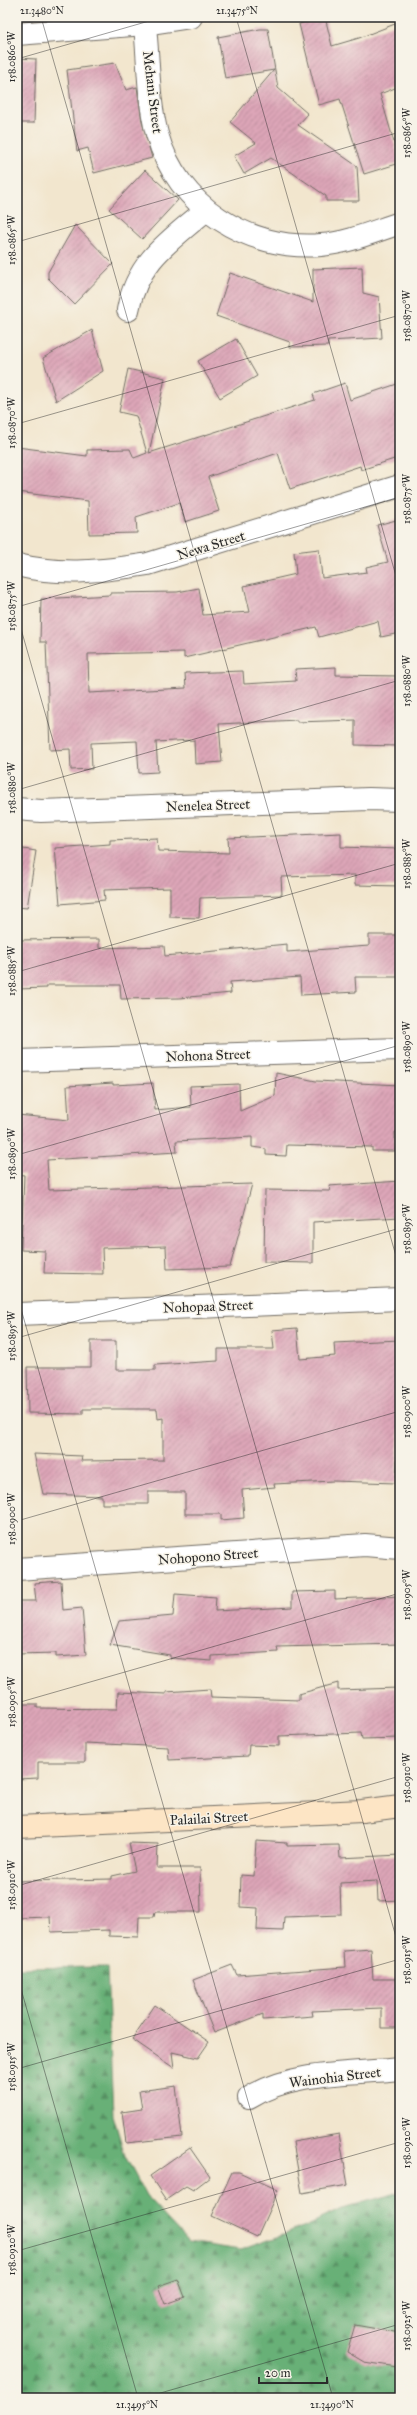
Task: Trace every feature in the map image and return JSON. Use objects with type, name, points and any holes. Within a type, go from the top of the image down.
[{"type":"street","points":[[17,34],[190,17]]},
{"type":"street","name":"Mehani Street","points":[[144,21],[152,112],[157,136],[163,152],[178,179],[206,210],[236,230],[270,242],[287,245],[305,246],[341,242],[400,223]]},
{"type":"street","points":[[128,310],[138,278],[150,259],[206,210]]},
{"type":"street","name":"Newa Street","points":[[17,565],[36,570],[74,572],[111,570],[148,564],[400,486]]},
{"type":"street","name":"Nenelea Street","points":[[17,809],[41,811],[369,799],[400,800]]},
{"type":"street","name":"Nohona Street","points":[[17,1061],[400,1049]]},
{"type":"street","name":"Nohopaa Street","points":[[17,1314],[400,1299]]},
{"type":"street","name":"Nohopono Street","points":[[17,1569],[365,1545],[400,1548]]},
{"type":"street","name":"Palailai Street","points":[[17,1827],[362,1810],[400,1806]]},
{"type":"street","name":"Wainohia Street","points":[[248,2098],[261,2090],[297,2079],[400,2070]]},
{"type":"green space","points":[[107,1967],[113,2115],[125,2156],[148,2199],[189,2242],[240,2250],[286,2234],[347,2207],[400,2192],[400,2398],[17,2398],[17,1968]]},
{"type":"building","points":[[325,17],[332,46],[359,38],[400,22],[400,86],[380,94],[400,163],[364,174],[340,99],[319,105],[299,24]]},
{"type":"building","points":[[260,29],[268,29],[278,88],[308,114],[298,125],[357,166],[359,201],[326,201],[326,196],[271,158],[244,174],[234,156],[256,143],[230,122],[274,70],[225,78],[218,37]]},
{"type":"building","points":[[17,58],[36,59],[34,123],[17,123]]},
{"type":"building","points":[[115,63],[126,90],[137,87],[142,122],[152,158],[94,173],[88,148],[77,151],[67,70]]},
{"type":"building","points":[[145,170],[178,200],[142,239],[109,209]]},
{"type":"building","points":[[75,225],[113,264],[74,304],[48,278],[48,272]]},
{"type":"building","points":[[362,267],[363,293],[379,297],[382,338],[328,341],[328,346],[290,347],[290,342],[216,316],[230,273],[313,302],[313,269]]},
{"type":"building","points":[[92,330],[103,371],[56,401],[43,358]]},
{"type":"building","points":[[236,339],[257,376],[220,398],[198,361]]},
{"type":"building","points":[[128,369],[165,378],[149,453],[315,400],[313,394],[345,383],[350,400],[400,383],[400,457],[361,470],[360,466],[290,489],[278,453],[208,477],[219,511],[185,522],[179,503],[136,517],[137,533],[89,534],[88,501],[17,492],[17,447],[87,456],[87,450],[130,449],[134,458],[147,453],[136,416],[119,412]]},
{"type":"building","points":[[400,519],[400,633],[381,637],[378,621],[319,637],[316,627],[184,658],[184,652],[88,654],[89,693],[186,688],[185,673],[243,671],[244,684],[296,681],[295,669],[336,667],[336,675],[398,676],[398,746],[355,745],[355,720],[297,722],[297,720],[219,724],[222,762],[195,764],[194,740],[156,742],[158,772],[139,773],[137,741],[91,743],[92,769],[71,770],[70,749],[50,750],[46,642],[40,642],[41,599],[110,595],[110,593],[177,592],[199,588],[203,615],[250,612],[244,586],[296,574],[294,552],[319,549],[322,578],[367,572],[366,567],[388,562],[377,525]]},
{"type":"building","points":[[341,833],[341,847],[400,849],[400,886],[355,885],[355,875],[281,877],[282,895],[200,898],[199,918],[170,917],[170,888],[104,890],[105,900],[60,904],[55,848],[110,844],[110,840],[157,838],[158,851],[229,853],[228,838]]},
{"type":"building","points":[[17,848],[36,851],[27,908],[17,907]]},
{"type":"building","points":[[369,935],[400,935],[400,977],[355,977],[356,992],[301,995],[300,977],[230,982],[231,993],[179,998],[121,999],[120,985],[47,985],[47,988],[17,989],[17,940],[99,939],[99,948],[164,946],[165,956],[287,944],[287,952],[369,946]]},
{"type":"building","points":[[276,1073],[316,1081],[400,1085],[400,1132],[395,1132],[395,1151],[372,1151],[372,1147],[287,1145],[286,1156],[266,1155],[266,1149],[252,1147],[252,1137],[176,1141],[177,1152],[47,1160],[49,1190],[252,1184],[230,1267],[167,1269],[166,1246],[102,1248],[103,1274],[44,1273],[45,1251],[21,1250],[24,1175],[17,1174],[17,1115],[69,1120],[67,1086],[113,1083],[113,1085],[153,1083],[155,1110],[191,1107],[190,1086],[239,1084],[240,1111],[275,1096]]},
{"type":"building","points":[[400,1181],[400,1217],[313,1222],[313,1263],[264,1262],[265,1190],[330,1191],[329,1186]]},
{"type":"building","points":[[297,1328],[300,1359],[335,1356],[334,1343],[400,1340],[400,1411],[396,1483],[333,1481],[274,1484],[275,1487],[242,1490],[244,1518],[221,1520],[221,1514],[185,1514],[185,1492],[148,1492],[148,1504],[102,1504],[102,1496],[43,1494],[34,1454],[82,1456],[81,1461],[163,1460],[163,1418],[158,1419],[157,1409],[83,1409],[83,1414],[28,1413],[27,1367],[91,1367],[91,1341],[116,1341],[116,1370],[155,1370],[155,1365],[218,1361],[218,1349],[274,1349],[272,1330]]},
{"type":"building","points":[[61,1581],[63,1610],[82,1608],[86,1655],[56,1657],[56,1653],[17,1654],[17,1601],[36,1601],[34,1583]]},
{"type":"building","points":[[335,1591],[335,1599],[399,1596],[400,1644],[277,1647],[278,1652],[212,1656],[212,1661],[170,1658],[170,1655],[110,1645],[119,1621],[173,1616],[175,1594],[216,1597],[215,1611],[292,1607],[292,1592]]},
{"type":"building","points":[[338,1683],[338,1690],[398,1688],[400,1738],[362,1739],[361,1733],[279,1736],[279,1746],[249,1745],[248,1756],[169,1760],[168,1747],[85,1743],[85,1762],[38,1762],[38,1778],[17,1779],[17,1704],[37,1704],[37,1708],[117,1709],[118,1692],[166,1694],[166,1692],[210,1689],[211,1697],[299,1700],[299,1694]]},
{"type":"building","points":[[256,1841],[287,1843],[287,1846],[339,1845],[340,1858],[400,1855],[400,1900],[378,1901],[377,1881],[340,1883],[341,1915],[284,1917],[283,1931],[257,1930],[258,1908],[240,1907],[241,1875],[254,1876]]},
{"type":"building","points":[[129,1843],[158,1844],[157,1868],[200,1868],[201,1912],[155,1912],[154,1917],[139,1917],[138,1937],[109,1936],[109,1930],[51,1932],[50,1917],[17,1918],[17,1881],[112,1879],[112,1876],[135,1871]]},
{"type":"building","points":[[371,1949],[373,1979],[400,1979],[400,2028],[381,2028],[381,2008],[312,2011],[313,2016],[263,2020],[263,2014],[214,2033],[193,1980],[232,1965],[237,1975],[345,1967],[344,1951]]},
{"type":"building","points":[[155,2005],[209,2042],[198,2058],[172,2052],[174,2068],[132,2039]]},
{"type":"building","points":[[176,2086],[182,2137],[126,2143],[122,2112],[142,2109],[139,2091]]},
{"type":"building","points":[[339,2134],[348,2185],[302,2193],[293,2142]]},
{"type":"building","points":[[190,2148],[210,2177],[193,2190],[186,2186],[166,2200],[150,2176]]},
{"type":"building","points":[[232,2172],[239,2172],[278,2190],[257,2237],[212,2216]]},
{"type":"building","points":[[178,2279],[185,2297],[165,2304],[158,2286]]},
{"type":"building","points":[[355,2325],[400,2333],[397,2367],[364,2362],[347,2352]]}]
